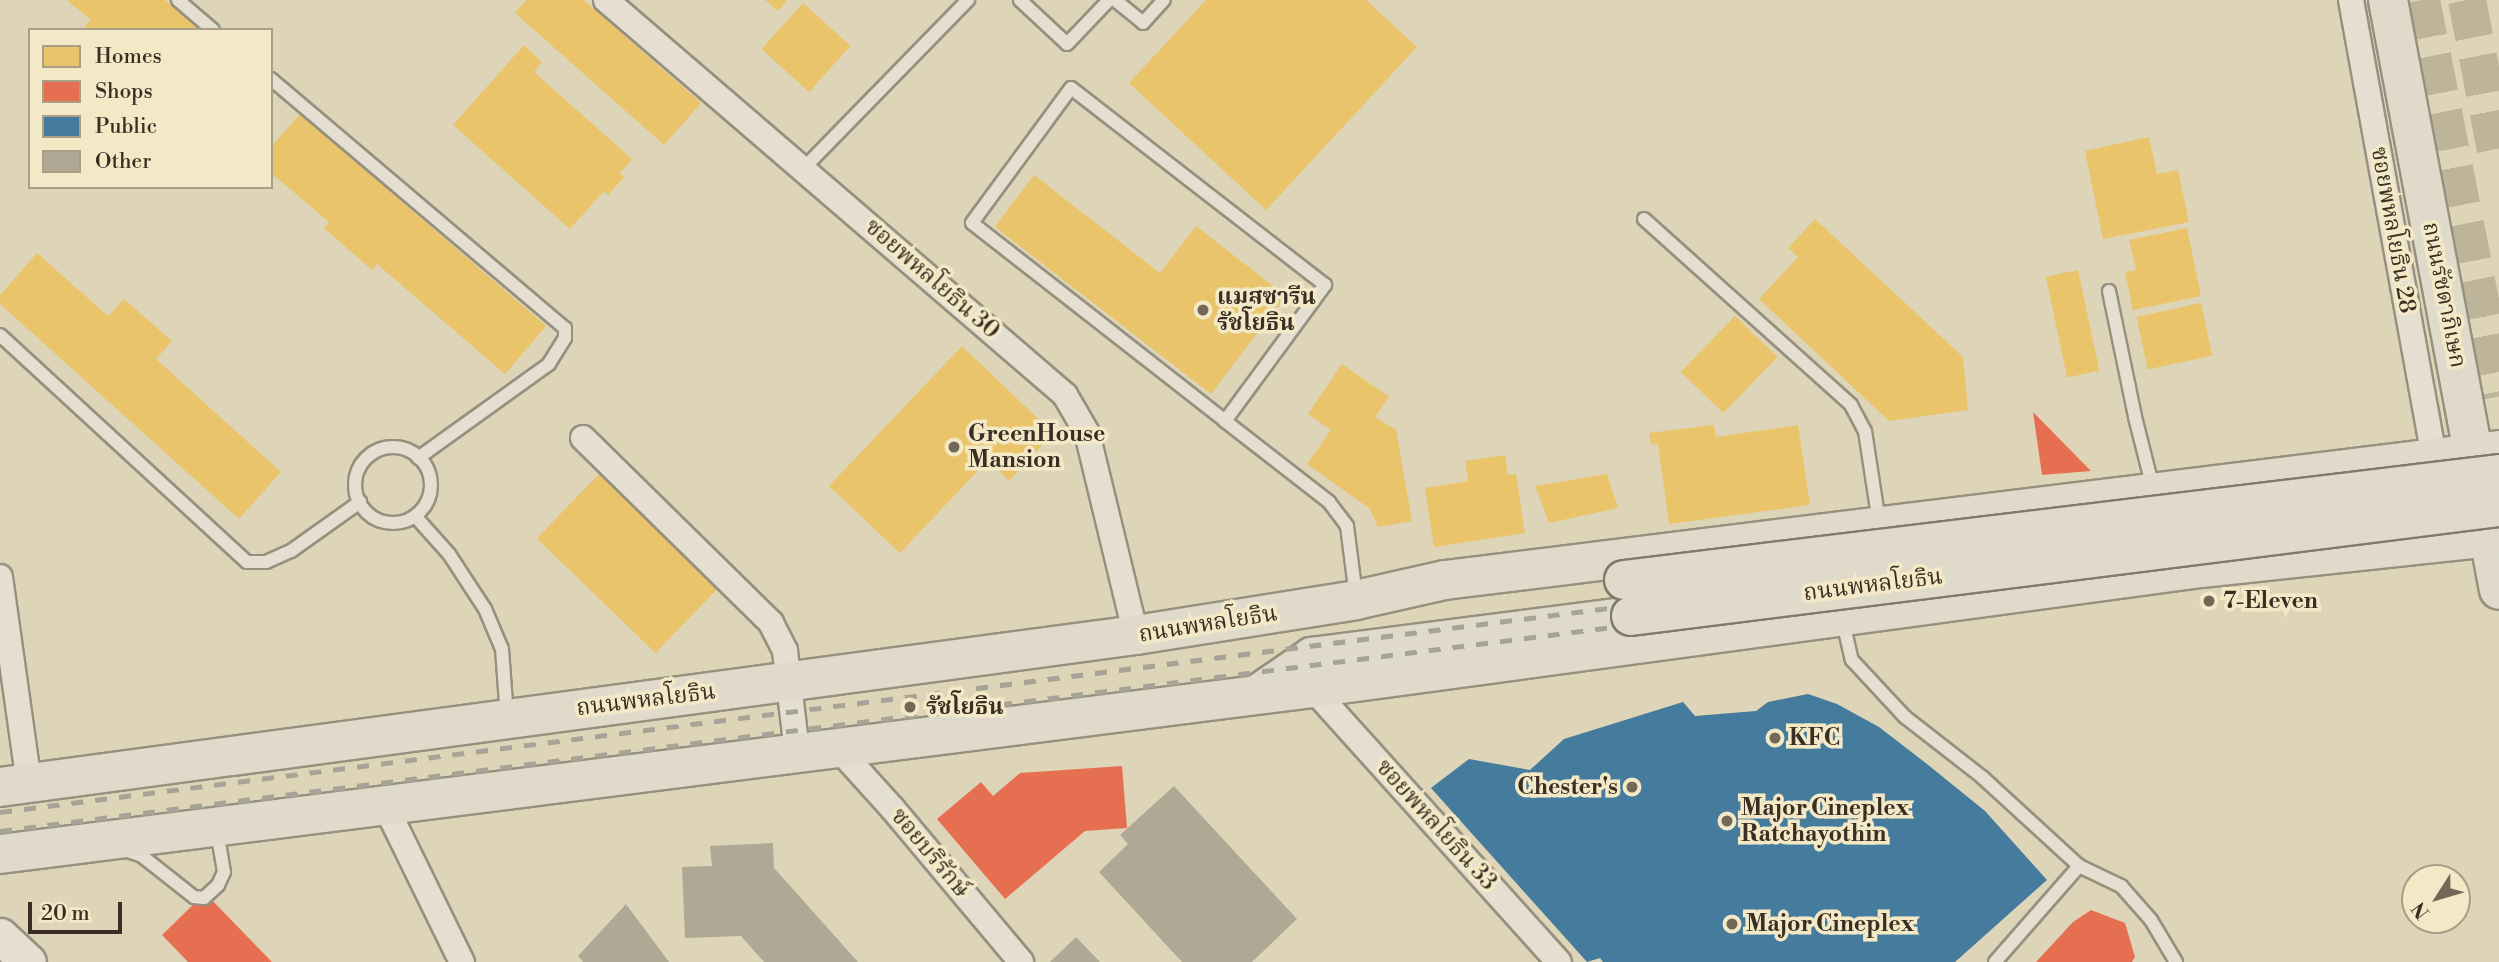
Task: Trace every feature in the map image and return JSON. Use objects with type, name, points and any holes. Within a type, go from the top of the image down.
[{"type":"main road","name":"ถนนรัชดาภิเษก","points":[[2388,0],[2491,459],[2499,590]]},
{"type":"main road","name":"ถนนพหลโยธิน","points":[[15,785],[1136,635],[1356,600],[1445,580],[2168,490],[2435,460],[2491,459]]},
{"type":"main road","name":"ถนนพหลโยธิน","points":[[1259,694],[1312,657],[1628,598],[2491,459]]},
{"type":"main road","points":[[2168,490],[2210,536],[2210,548],[2201,568]]},
{"type":"main road","name":"ถนนพหลโยธิน","points":[[1291,610],[1343,618],[1628,598],[2496,526]]},
{"type":"main road","name":"ถนนพหลโยธิน","points":[[0,854],[1312,688],[2496,526]]},
{"type":"street","name":"ซอยพหลโยธิน 30","points":[[606,0],[1065,395],[1087,433],[1136,635]]},
{"type":"street","name":"ซอยพหลโยธิน 28","points":[[2351,0],[2435,460]]},
{"type":"street","points":[[583,438],[771,623],[785,652],[797,752]]},
{"type":"street","points":[[0,577],[15,785]]},
{"type":"street","name":"ซอยพหลโยธิน 33","points":[[1312,688],[1559,962]]},
{"type":"street","name":"ซอยบริรักษ์","points":[[836,747],[892,808],[1021,962]]},
{"type":"street","points":[[385,805],[462,962]]},
{"type":"street","points":[[0,936],[28,962]]},
{"type":"lane","points":[[178,0],[211,28]]},
{"type":"lane","points":[[804,169],[968,0]]},
{"type":"lane","points":[[1020,0],[1067,44],[1109,0]]},
{"type":"lane","points":[[1115,0],[1143,23],[1164,0]]},
{"type":"lane","points":[[273,81],[565,328],[561,347],[549,364],[418,458]]},
{"type":"lane","points":[[1225,421],[1325,285],[1071,88],[972,223],[1225,421],[1329,502],[1347,526],[1356,600]]},
{"type":"lane","points":[[1644,219],[1851,405],[1865,431],[1880,526]]},
{"type":"lane","points":[[2109,290],[2135,417],[2168,490]]},
{"type":"lane","points":[[0,335],[247,562],[266,562],[290,551],[360,502]]},
{"type":"lane","points":[[399,447],[418,458],[430,477],[431,491],[426,505],[415,516],[402,522],[388,523],[374,518],[360,502],[355,480],[360,465],[370,454],[384,448],[399,447]]},
{"type":"lane","points":[[415,516],[449,554],[485,609],[502,649],[508,717]]},
{"type":"lane","points":[[1841,614],[1852,660],[1896,707],[1982,777],[2079,866],[2120,886],[2151,920],[2176,962]]},
{"type":"lane","points":[[50,848],[121,849],[142,856],[194,897],[204,898],[218,885],[224,872],[216,827]]},
{"type":"lane","points":[[1995,962],[2079,866]]},
{"type":"building: Homes","points":[[67,0],[165,0],[199,28],[87,28],[85,26],[91,20]]},
{"type":"building: Homes","points":[[526,0],[584,0],[701,103],[664,145],[515,13]]},
{"type":"building: Homes","points":[[765,0],[787,0],[778,11]]},
{"type":"building: Homes","points":[[1206,0],[1366,0],[1417,47],[1266,210],[1129,83]]},
{"type":"building: Homes","points":[[803,3],[851,46],[809,92],[762,49]]},
{"type":"building: Homes","points":[[524,45],[542,62],[534,72],[632,159],[620,173],[624,177],[608,195],[604,191],[570,229],[453,125]]},
{"type":"building: Homes","points":[[300,114],[546,326],[505,374],[377,264],[372,270],[324,228],[329,222],[273,175],[273,145]]},
{"type":"building: Homes","points":[[2149,137],[2157,174],[2178,170],[2189,222],[2103,239],[2085,151]]},
{"type":"building: Homes","points":[[1034,175],[1160,273],[1196,226],[1286,296],[1211,394],[995,227]]},
{"type":"building: Homes","points":[[1815,219],[1963,357],[1968,410],[1889,421],[1759,299],[1798,257],[1788,248]]},
{"type":"building: Homes","points":[[2187,228],[2201,296],[2133,310],[2125,272],[2136,270],[2129,240]]},
{"type":"building: Homes","points":[[37,253],[108,316],[124,299],[172,341],[156,359],[281,472],[239,519],[0,304],[0,295]]},
{"type":"building: Homes","points":[[2078,270],[2099,371],[2067,378],[2046,277]]},
{"type":"building: Homes","points":[[2201,303],[2212,356],[2148,370],[2136,317]]},
{"type":"building: Homes","points":[[1735,316],[1777,357],[1723,413],[1681,372]]},
{"type":"building: Homes","name":"GreenHouse Mansion","points":[[962,346],[1053,433],[1009,481],[988,460],[900,553],[829,486]]},
{"type":"building: Homes","points":[[1342,364],[1389,397],[1375,417],[1396,430],[1412,521],[1378,527],[1370,509],[1307,464],[1331,430],[1308,414]]},
{"type":"building: Homes","points":[[1714,425],[1716,437],[1798,425],[1810,505],[1669,524],[1658,444],[1651,445],[1649,433]]},
{"type":"building: Homes","points":[[1505,455],[1508,475],[1516,474],[1525,533],[1434,547],[1425,488],[1468,481],[1465,461]]},
{"type":"building: Homes","points":[[600,473],[719,588],[655,653],[537,538]]},
{"type":"building: Homes","points":[[1607,474],[1618,508],[1549,523],[1535,486]]},
{"type":"building: Shops","points":[[2033,412],[2091,471],[2042,475]]},
{"type":"building: Shops","points":[[1122,766],[1127,828],[1085,831],[1005,899],[937,819],[981,782],[993,796],[1020,773]]},
{"type":"building: Shops","points":[[205,893],[272,962],[188,962],[162,935]]},
{"type":"building: Shops","points":[[2091,910],[2125,923],[2135,957],[2132,962],[2036,962],[2073,922]]},
{"type":"building: Public","name":"Major Cineplex Ratchayothin","points":[[1808,694],[1837,704],[1879,727],[1927,764],[1985,811],[2047,880],[1955,962],[1603,962],[1600,958],[1587,962],[1431,788],[1469,759],[1530,770],[1564,739],[1683,702],[1695,716],[1756,711],[1768,702]]},
{"type":"building: Other","points":[[1174,786],[1297,919],[1252,962],[1182,962],[1099,872],[1128,844],[1120,835]]},
{"type":"building: Other","points":[[773,843],[774,868],[858,962],[764,962],[741,936],[685,938],[682,867],[712,866],[710,846]]},
{"type":"building: Other","points":[[626,904],[669,962],[583,962],[578,956]]},
{"type":"building: Other","points":[[1076,937],[1100,962],[1050,962]]},
{"type":"tunnel","points":[[2421,0],[2499,396]]},
{"type":"tunnel","points":[[2467,0],[2499,166]]},
{"type":"railway","points":[[0,812],[2499,495]]},
{"type":"railway","points":[[0,831],[2499,515]]},
{"type":"place","name":"แมสซารีน รัชโยธิน","points":[[1203,310]]},
{"type":"place","name":"GreenHouse Mansion","points":[[954,447]]},
{"type":"place","name":"7-Eleven","points":[[2209,601]]},
{"type":"place","name":"รัชโยธิน","points":[[910,707]]},
{"type":"place","name":"KFC","points":[[1775,738]]},
{"type":"place","name":"Chester's","points":[[1632,787]]},
{"type":"place","name":"Major Cineplex Ratchayothin","points":[[1727,821]]},
{"type":"place","name":"Major Cineplex","points":[[1732,924]]}]
